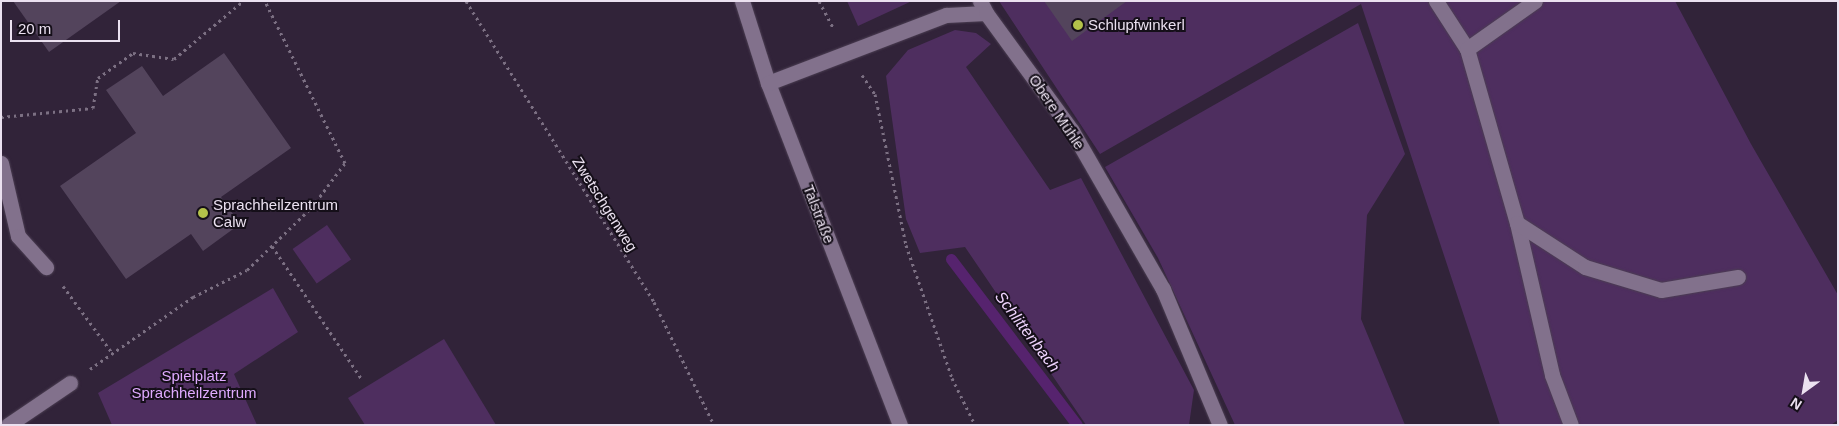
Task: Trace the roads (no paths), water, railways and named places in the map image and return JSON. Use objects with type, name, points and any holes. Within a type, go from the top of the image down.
[{"type":"street","name":"Talstraße","points":[[742,1],[768,83],[900,425]]},
{"type":"street","points":[[1436,1],[1467,49],[1517,223],[1552,375],[1571,425]]},
{"type":"street","points":[[1467,49],[1535,1]]},
{"type":"street","name":"Obere Mühle","points":[[768,83],[848,55],[946,15],[983,7],[1072,131],[1163,289],[1220,425]]},
{"type":"street","points":[[1,163],[18,236],[46,268]]},
{"type":"street","points":[[1517,223],[1585,267],[1660,290],[1738,277]]},
{"type":"street","points":[[8,425],[70,383]]},
{"type":"waterway","name":"Schlittenbach","points":[[951,259],[1077,425]]},
{"type":"place","name":"Schlupfwinkerl","points":[[1078,25]]},
{"type":"place","name":"Sprachheilzentrum Calw","points":[[203,213]]},
{"type":"park label","name":"Spielplatz Sprachheilzentrum","points":[[194,384]]}]
